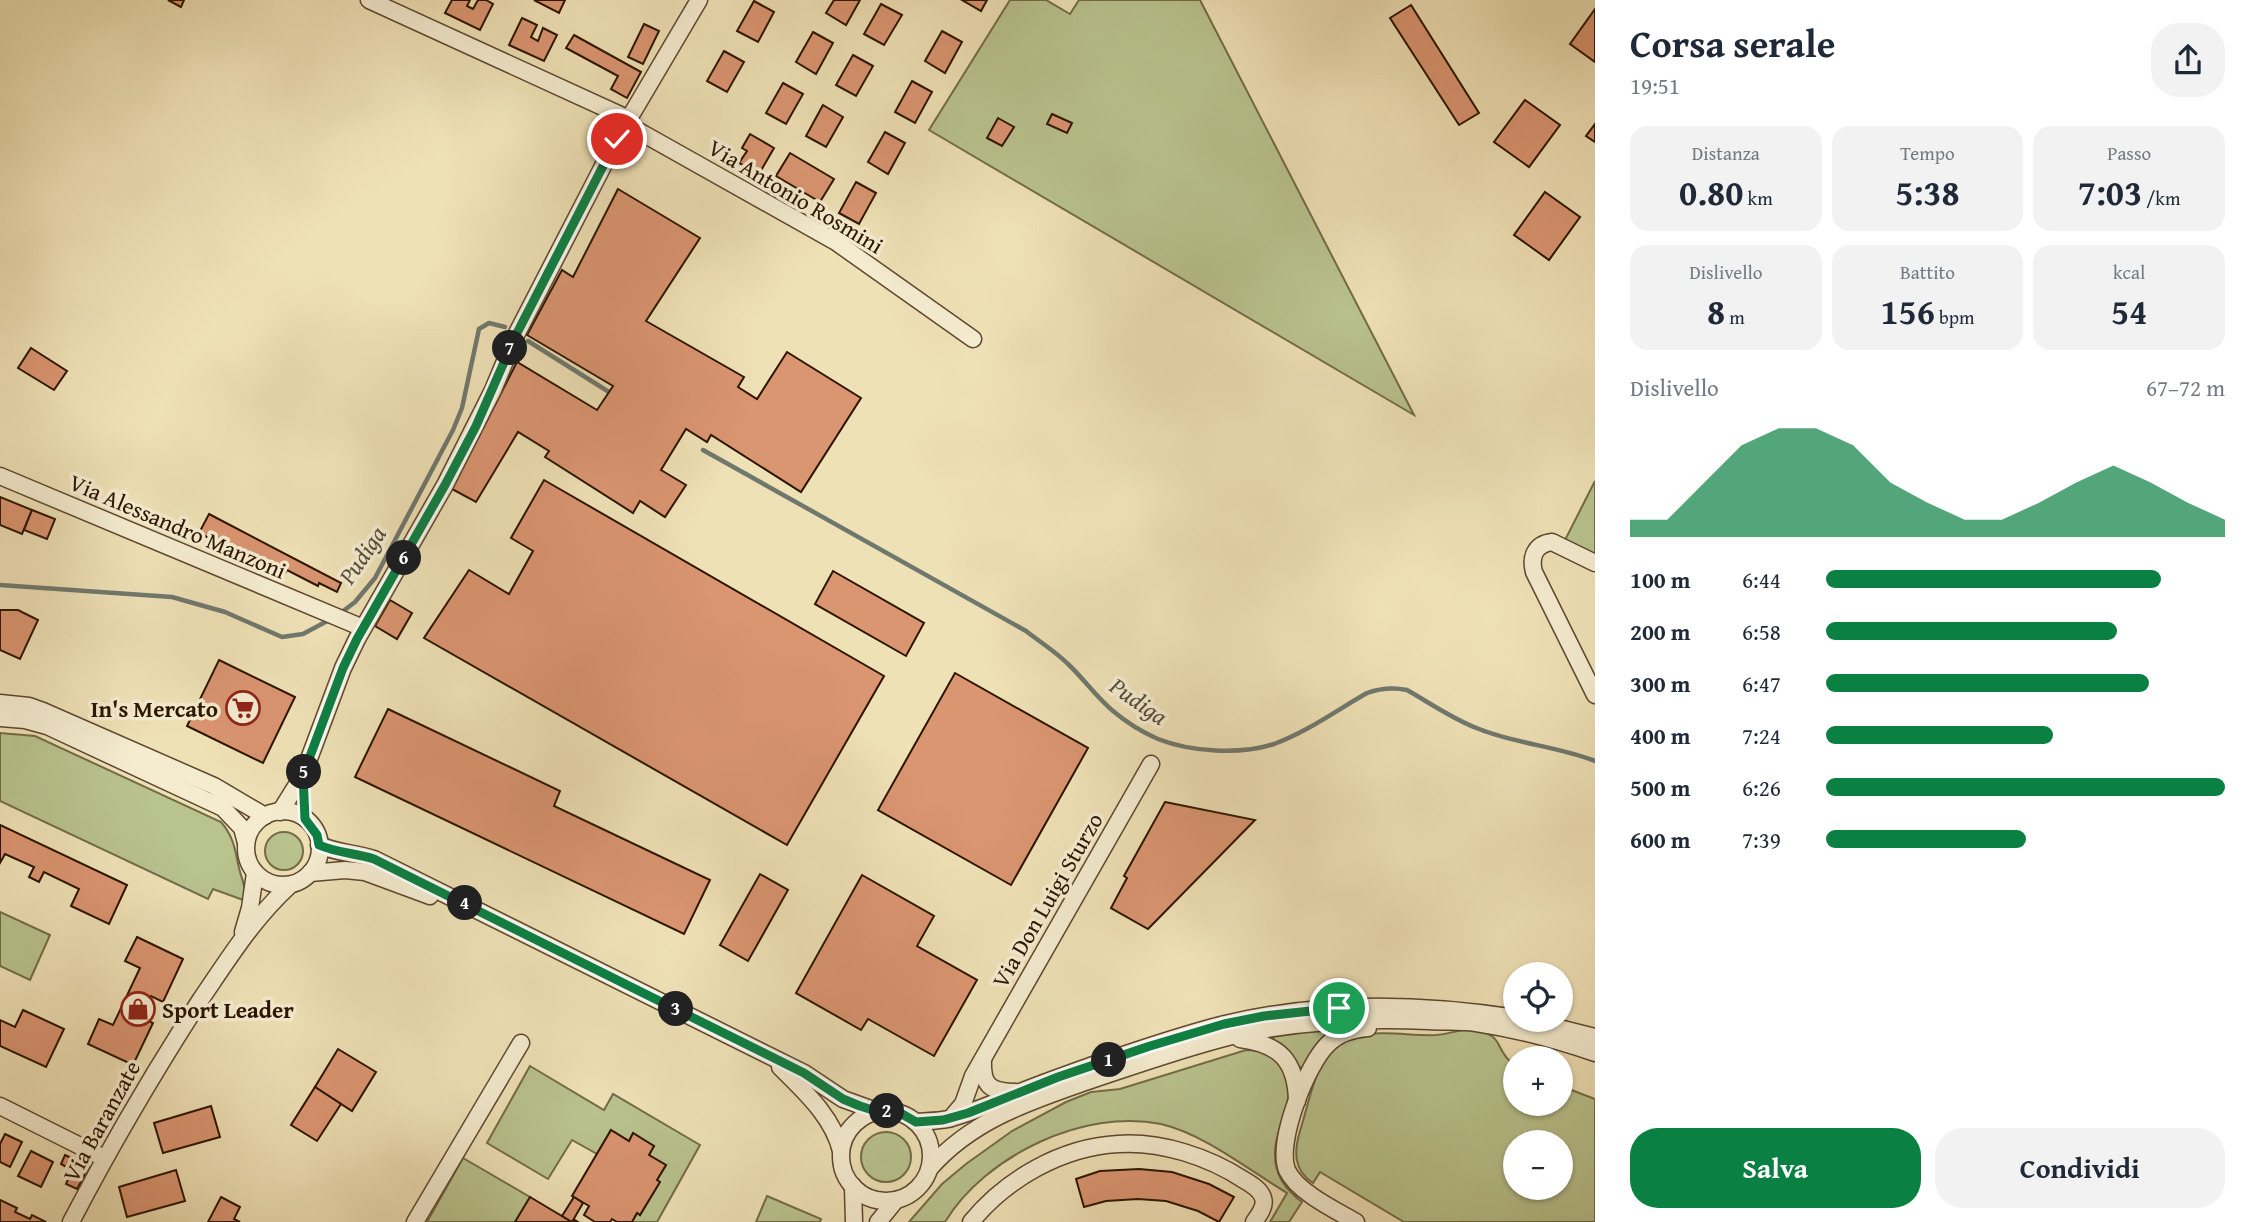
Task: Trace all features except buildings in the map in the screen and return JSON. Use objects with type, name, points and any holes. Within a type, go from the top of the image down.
[{"type":"street","name":"Via Antonio Rosmini","points":[[369,0],[628,121],[836,242],[973,339]]},
{"type":"street","points":[[246,843],[249,832],[272,814],[303,775],[343,668],[350,623],[385,590],[445,485],[476,426],[516,335],[628,121],[699,0]]},
{"type":"street","name":"Via Alessandro Manzoni","points":[[0,475],[350,623]]},
{"type":"street","points":[[1595,562],[1552,542],[1540,546],[1532,561],[1534,572],[1595,695]]},
{"type":"street","points":[[0,703],[43,710],[272,814],[297,814],[305,819],[317,835],[319,845],[316,865],[310,873],[290,885],[265,881],[249,864],[242,828],[223,808],[47,726],[25,720],[0,718]]},
{"type":"street","name":"Via Don Luigi Sturzo","points":[[951,1118],[964,1104],[973,1076],[1151,764]]},
{"type":"street","points":[[303,775],[305,819]]},
{"type":"street","points":[[319,845],[331,851],[359,854],[374,859],[462,901],[536,941],[804,1073],[843,1099],[879,1112],[902,1114],[916,1122],[928,1139],[930,1168]]},
{"type":"street","points":[[310,873],[345,870],[365,872],[536,941]]},
{"type":"street","name":"Via Baranzate","points":[[241,937],[250,908],[255,873]]},
{"type":"street","name":"Via Baranzate","points":[[71,1222],[104,1158],[164,1055],[241,937],[290,885]]},
{"type":"street","points":[[916,1122],[951,1118],[1150,1046],[1224,1024],[1264,1016],[1339,1008],[1416,1006],[1503,1016]]},
{"type":"street","points":[[771,1058],[834,1129],[844,1170],[853,1186],[868,1198],[887,1201],[914,1192],[944,1152],[966,1133],[1007,1112],[1155,1058],[1267,1029],[1336,1022],[1475,1023],[1595,1053]]},
{"type":"street","points":[[1356,1222],[1314,1197],[1298,1183],[1288,1171],[1284,1156],[1286,1139],[1297,1104],[1319,1055],[1327,1045],[1344,1033],[1368,1028],[1434,1028],[1451,1022]]},
{"type":"street","points":[[1573,1032],[1595,1037]]},
{"type":"street","points":[[1229,1037],[1261,1042],[1282,1054],[1294,1075],[1297,1104]]},
{"type":"street","points":[[415,1222],[521,1043]]},
{"type":"street","points":[[984,1059],[984,1077],[988,1085],[1000,1091],[1021,1092]]},
{"type":"street","points":[[0,1106],[104,1158]]},
{"type":"street","points":[[841,1151],[854,1125],[870,1114],[879,1112]]},
{"type":"street","points":[[971,1222],[1001,1192],[1056,1159],[1075,1152],[1118,1144],[1157,1147],[1192,1155],[1219,1166],[1260,1192],[1264,1199],[1258,1217]]},
{"type":"street","points":[[853,1186],[854,1222]]},
{"type":"street","points":[[878,1222],[896,1200]]},
{"type":"green space","points":[[1010,0],[1046,0],[1070,14],[1079,0],[1200,0],[1414,415],[929,130]]},
{"type":"green space","points":[[1595,481],[1595,556],[1565,540]]},
{"type":"green space","points":[[0,733],[35,736],[221,822],[235,849],[244,888],[243,900],[213,889],[208,899],[0,801]]},
{"type":"green space","points":[[284,832],[297,838],[303,851],[297,864],[284,870],[271,864],[265,851],[271,838]]},
{"type":"green space","points":[[0,912],[50,935],[30,980],[0,966]]},
{"type":"green space","points":[[1330,1029],[1333,1032],[1303,1069],[1297,1065],[1287,1049],[1273,1040],[1274,1035]]},
{"type":"green space","points":[[1468,1029],[1489,1034],[1498,1042],[1503,1053],[1503,1116],[1573,1116],[1573,1091],[1595,1099],[1595,1222],[1404,1222],[1320,1172],[1313,1183],[1306,1178],[1297,1160],[1298,1138],[1315,1081],[1328,1054],[1338,1044],[1364,1034],[1436,1035]]},
{"type":"green space","points":[[1246,1050],[1260,1052],[1272,1058],[1286,1074],[1289,1084],[1289,1095],[1276,1141],[1275,1160],[1282,1180],[1290,1192],[1302,1202],[1289,1222],[1270,1222],[1287,1193],[1242,1164],[1210,1144],[1177,1129],[1161,1124],[1131,1121],[1100,1123],[1039,1142],[985,1177],[963,1198],[945,1222],[909,1222],[942,1184],[966,1164],[1012,1131],[1066,1102],[1091,1092],[1120,1089]]},
{"type":"green space","points":[[530,1066],[604,1110],[613,1094],[700,1145],[657,1222],[632,1222],[637,1213],[640,1215],[666,1165],[649,1155],[654,1146],[633,1134],[629,1141],[611,1130],[597,1154],[572,1140],[548,1179],[487,1143]]},
{"type":"green space","points":[[876,1133],[896,1133],[910,1147],[910,1167],[896,1181],[876,1181],[862,1167],[862,1147]]},
{"type":"green space","points":[[463,1158],[530,1197],[515,1222],[427,1222]]},
{"type":"green space","points":[[767,1196],[821,1219],[820,1222],[756,1222]]},
{"type":"waterway","name":"Pudiga","points":[[338,615],[355,602],[375,578],[453,430],[462,408],[479,329],[489,323],[505,327]]},
{"type":"waterway","name":"Pudiga","points":[[528,341],[609,392]]},
{"type":"waterway","name":"Pudiga","points":[[703,450],[1026,631],[1074,670],[1113,711],[1158,739],[1200,749],[1231,751],[1261,747],[1298,733],[1367,693],[1396,688],[1407,690],[1479,729],[1595,761]]},
{"type":"waterway","name":"Pudiga","points":[[0,585],[172,597],[225,612],[282,637],[303,634],[331,619]]},
{"type":"place","name":"In's Mercato","points":[[243,708]]},
{"type":"place","name":"Sport Leader","points":[[138,1009]]},
{"type":"route","points":[[617,139],[510,347],[476,426],[343,668],[303,775],[305,819],[317,835],[319,845],[331,851],[359,854],[374,859],[804,1073],[843,1099],[879,1112],[902,1114],[916,1122],[943,1120],[968,1113],[1058,1077],[1224,1024],[1264,1016],[1339,1008]]}]
